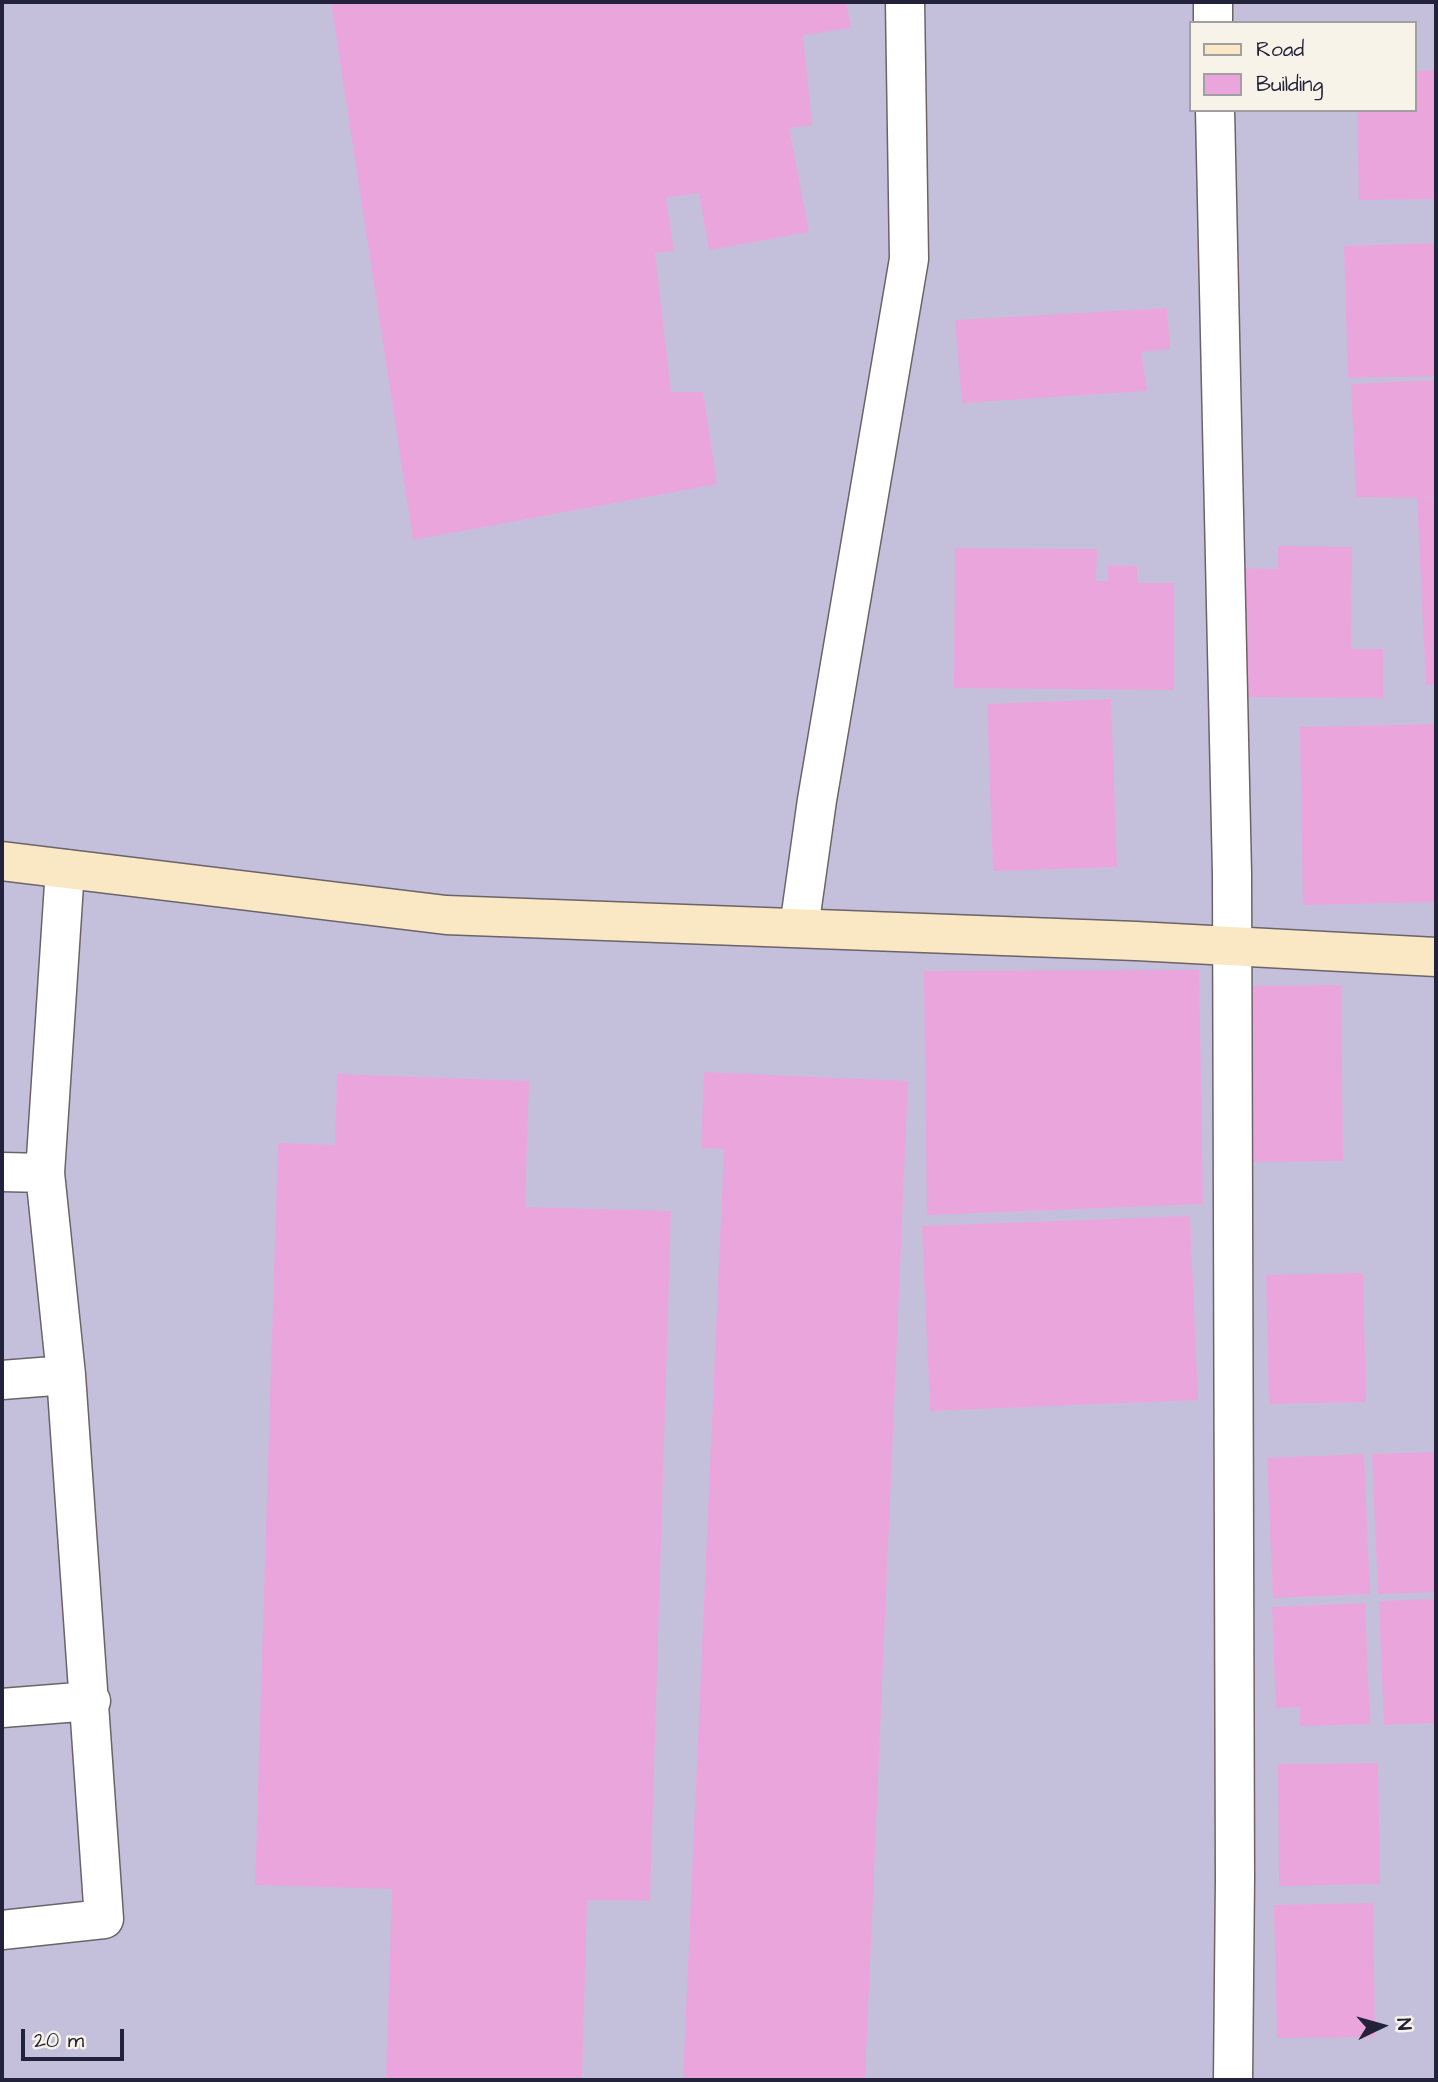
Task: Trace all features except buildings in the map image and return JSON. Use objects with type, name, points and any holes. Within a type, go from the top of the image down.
[{"type":"street","points":[[799,928],[817,800],[909,259],[905,2]]},
{"type":"street","points":[[1213,2],[1213,21]]},
{"type":"street","points":[[1215,112],[1232,945],[1235,1836],[1233,2080]]},
{"type":"street","points":[[2,861],[446,915],[1232,945],[1436,957]]},
{"type":"street","points":[[2,1930],[104,1919],[91,1701],[66,1375],[45,1173],[65,869]]},
{"type":"street","points":[[2,1172],[45,1173]]},
{"type":"street","points":[[2,1380],[66,1375]]},
{"type":"street","points":[[2,1708],[91,1701]]},
{"type":"shaded area","points":[[2,2],[1436,2],[1436,2080],[2,2080]]}]
